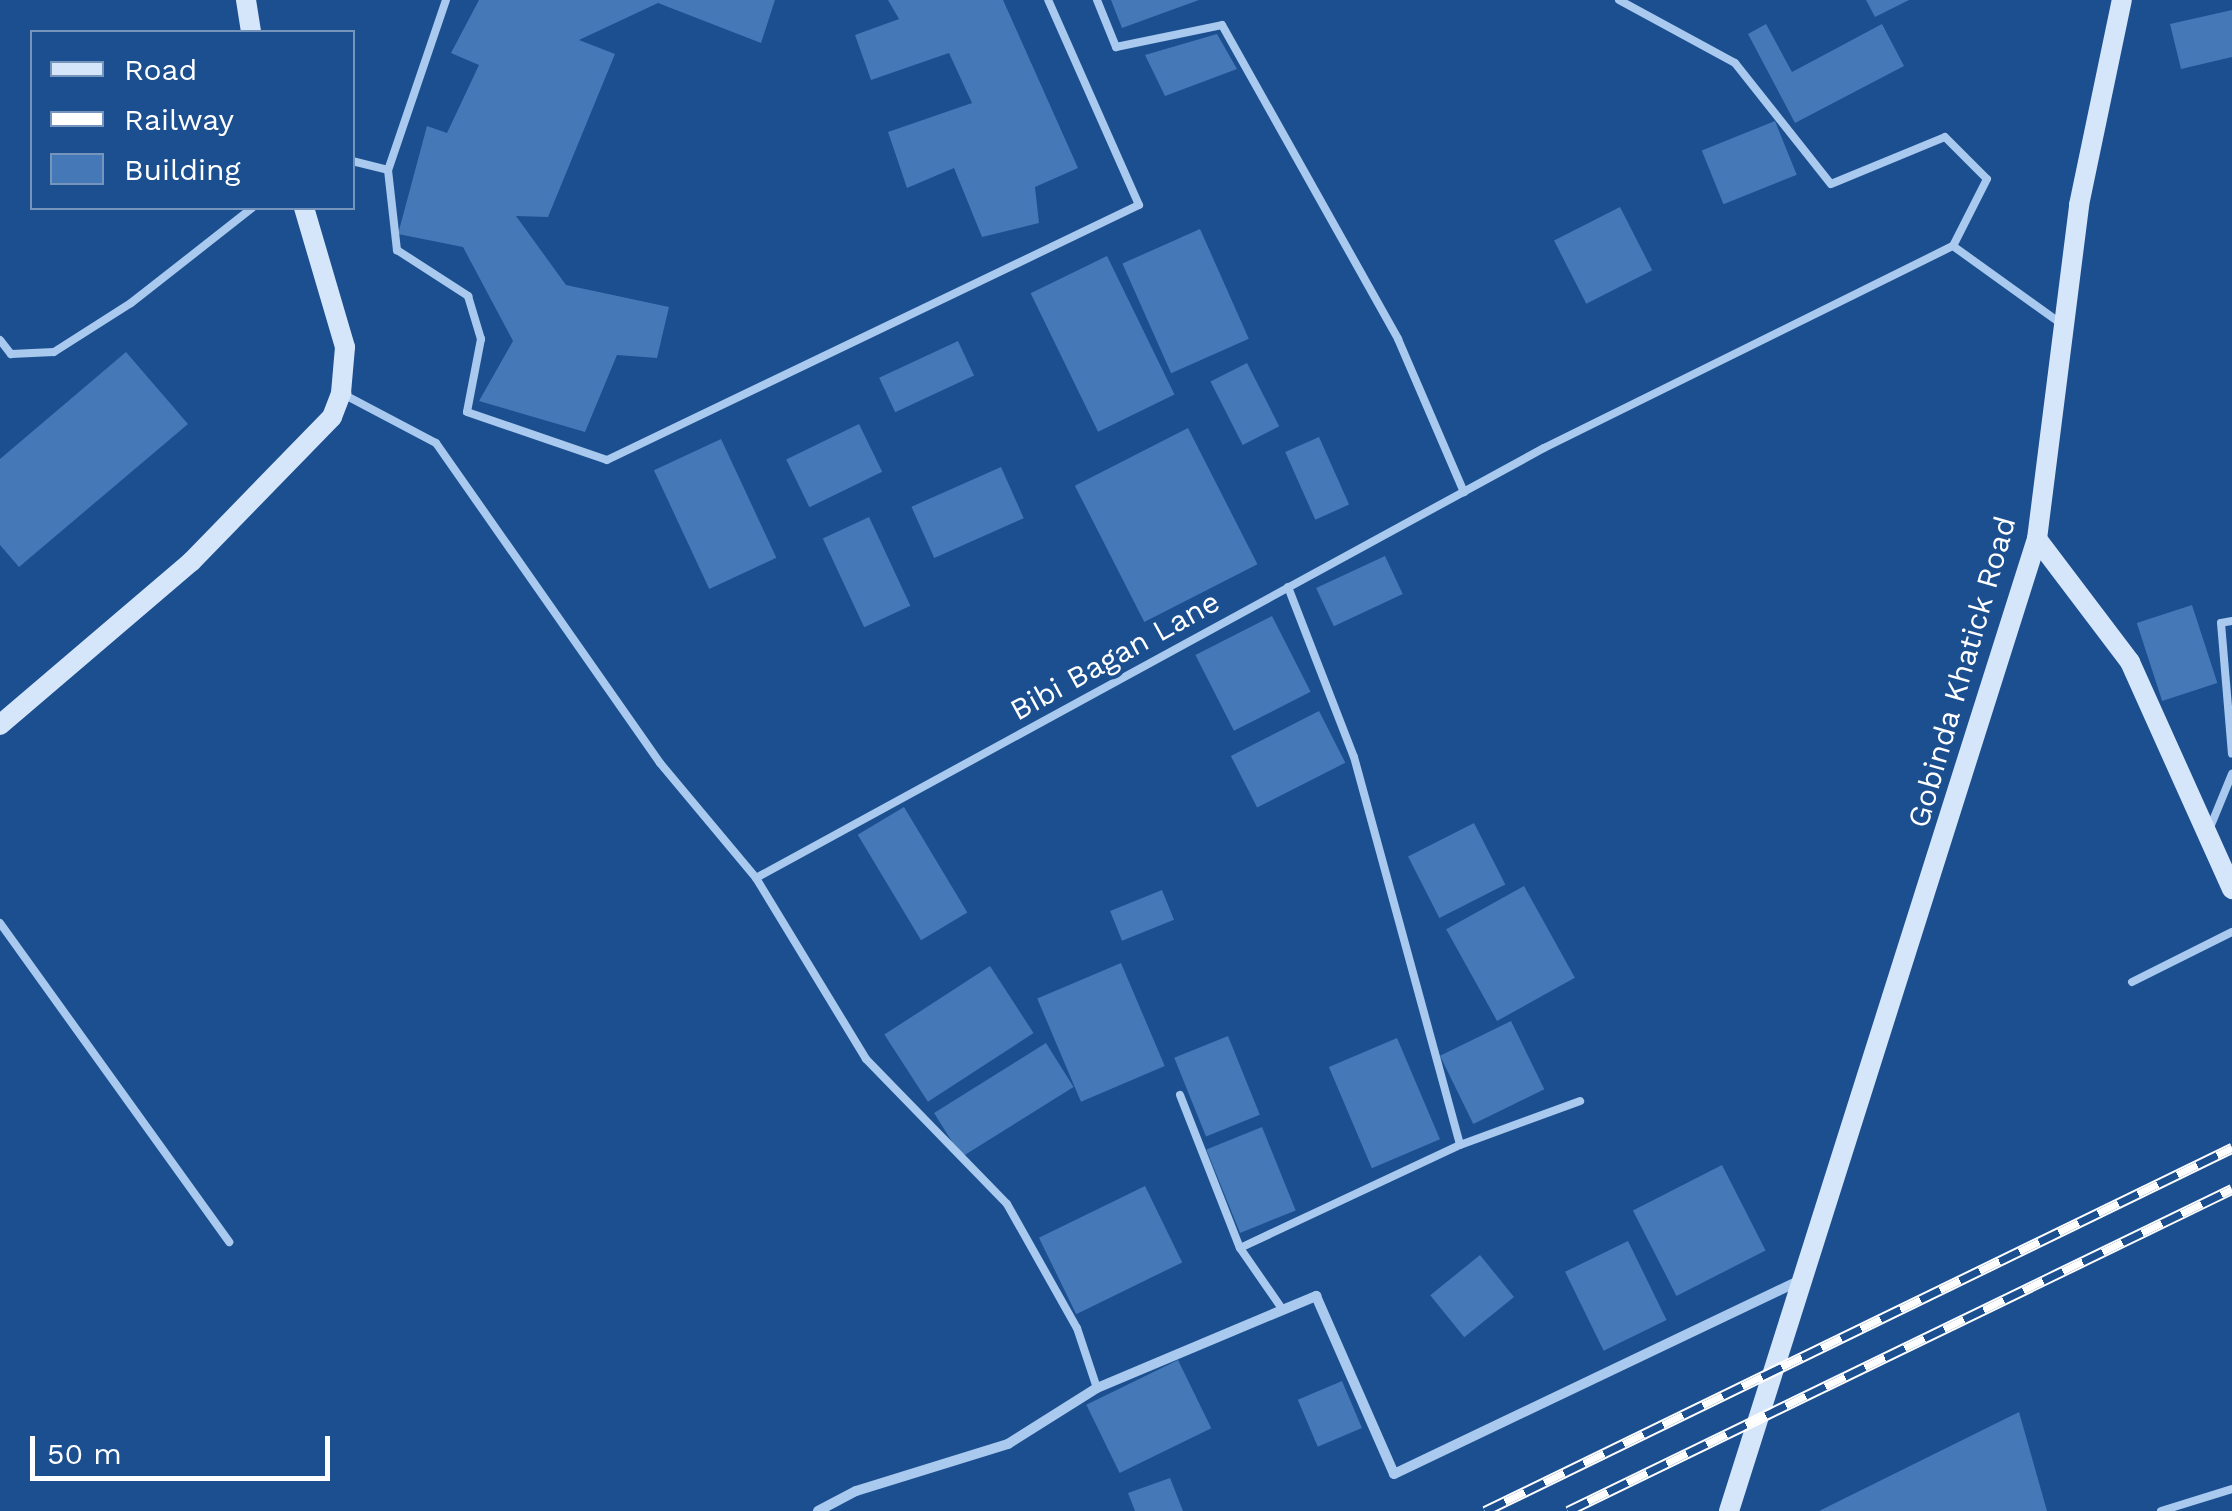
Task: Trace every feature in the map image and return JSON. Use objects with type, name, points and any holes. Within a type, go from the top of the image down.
[{"type":"main road","points":[[246,0],[251,30]]},
{"type":"main road","name":"Gobinda Khatick Road","points":[[1729,1511],[2037,538],[2079,205],[2122,0]]},
{"type":"main road","points":[[0,725],[191,562],[319,435],[341,393],[344,347],[305,210]]},
{"type":"main road","points":[[2037,538],[2130,662],[2209,831],[2228,859],[2232,889]]},
{"type":"street","points":[[818,1511],[856,1490],[1008,1444],[1097,1388],[1316,1296],[1394,1474],[1806,1277]]},
{"type":"lane","points":[[446,0],[388,170],[397,250],[468,296],[481,339],[467,412],[606,460],[1139,205],[1048,0]]},
{"type":"lane","points":[[1097,0],[1116,47],[1222,26],[1398,340],[1464,492]]},
{"type":"lane","points":[[1618,0],[1735,63],[1831,184],[1945,137],[1987,179],[1953,246],[2064,326]]},
{"type":"lane","points":[[355,162],[388,170]]},
{"type":"lane","points":[[0,340],[11,354],[54,352],[131,303],[249,210]]},
{"type":"lane","name":"Bibi Bagan Lane","points":[[756,878],[1464,492],[1953,246]]},
{"type":"lane","points":[[341,393],[436,443],[660,763],[756,878],[866,1059],[1006,1204],[1077,1328],[1097,1388]]},
{"type":"lane","points":[[1288,588],[1354,757],[1460,1146]]},
{"type":"lane","points":[[2232,621],[2221,623],[2232,754]]},
{"type":"lane","points":[[2209,831],[2232,774]]},
{"type":"lane","points":[[0,923],[229,1242]]},
{"type":"lane","points":[[2132,982],[2232,932]]},
{"type":"lane","points":[[1180,1095],[1240,1248],[1282,1310]]},
{"type":"lane","points":[[1240,1248],[1460,1146],[1580,1101]]},
{"type":"lane","points":[[2161,1511],[2232,1488]]},
{"type":"building","points":[[479,0],[775,0],[761,43],[658,3],[579,40],[615,54],[548,217],[516,216],[566,285],[669,307],[657,358],[617,355],[585,432],[479,401],[513,341],[463,247],[398,234],[427,126],[447,133],[479,65],[451,53]]},
{"type":"building","points":[[888,0],[1003,0],[1078,168],[1035,187],[1039,223],[982,237],[954,168],[907,188],[888,132],[972,103],[949,53],[871,80],[855,35],[899,19]]},
{"type":"building","points":[[1111,0],[1199,0],[1122,28]]},
{"type":"building","points":[[1866,0],[1909,0],[1875,17]]},
{"type":"building","points":[[2232,10],[2232,57],[2181,69],[2170,24]]},
{"type":"building","points":[[1766,24],[1792,72],[1882,24],[1904,66],[1795,123],[1748,34]]},
{"type":"building","points":[[1217,34],[1237,69],[1165,96],[1145,55]]},
{"type":"building","points":[[1775,121],[1797,175],[1723,204],[1702,151]]},
{"type":"building","points":[[1620,207],[1652,270],[1586,304],[1554,241]]},
{"type":"building","points":[[1200,229],[1249,339],[1171,373],[1122,264]]},
{"type":"building","points":[[1107,256],[1175,394],[1098,432],[1031,293]]},
{"type":"building","points":[[958,341],[974,375],[895,412],[879,378]]},
{"type":"building","points":[[126,352],[188,424],[19,567],[0,545],[0,459]]},
{"type":"building","points":[[1247,363],[1279,426],[1243,445],[1210,382]]},
{"type":"building","points":[[859,424],[882,472],[809,507],[786,460]]},
{"type":"building","points":[[1188,428],[1257,564],[1144,622],[1075,486]]},
{"type":"building","points":[[1319,437],[1349,505],[1315,520],[1285,452]]},
{"type":"building","points":[[721,439],[776,558],[709,589],[654,470]]},
{"type":"building","points":[[1001,467],[1024,518],[934,558],[911,507]]},
{"type":"building","points":[[869,517],[910,606],[864,627],[823,539]]},
{"type":"building","points":[[1385,556],[1403,594],[1334,626],[1316,588]]},
{"type":"building","points":[[2192,605],[2217,683],[2162,701],[2137,623]]},
{"type":"building","points":[[1272,616],[1311,692],[1234,731],[1195,655]]},
{"type":"building","points":[[1319,711],[1345,763],[1257,808],[1231,756]]},
{"type":"building","points":[[904,807],[967,912],[921,940],[858,835]]},
{"type":"building","points":[[1474,823],[1505,884],[1439,918],[1408,857]]},
{"type":"building","points":[[1524,886],[1575,978],[1497,1021],[1446,929]]},
{"type":"building","points":[[1162,890],[1174,920],[1122,941],[1110,911]]},
{"type":"building","points":[[1121,963],[1165,1066],[1081,1102],[1037,999]]},
{"type":"building","points":[[990,966],[1034,1033],[928,1102],[884,1035]]},
{"type":"building","points":[[1511,1021],[1544,1089],[1473,1124],[1440,1056]]},
{"type":"building","points":[[1228,1036],[1260,1115],[1206,1137],[1174,1058]]},
{"type":"building","points":[[1397,1038],[1440,1139],[1372,1168],[1329,1067]]},
{"type":"building","points":[[1046,1043],[1074,1087],[962,1157],[934,1113]]},
{"type":"building","points":[[1262,1127],[1296,1210],[1240,1233],[1206,1149]]},
{"type":"building","points":[[1722,1165],[1766,1251],[1676,1296],[1633,1210]]},
{"type":"building","points":[[1145,1186],[1182,1262],[1076,1314],[1039,1238]]},
{"type":"building","points":[[1628,1241],[1667,1320],[1604,1351],[1565,1272]]},
{"type":"building","points":[[1480,1255],[1514,1297],[1464,1337],[1430,1295]]},
{"type":"building","points":[[1178,1360],[1211,1428],[1120,1473],[1086,1405]]},
{"type":"building","points":[[1342,1381],[1362,1428],[1318,1447],[1298,1400]]},
{"type":"building","points":[[2019,1412],[2047,1511],[1819,1511]]},
{"type":"building","points":[[1170,1478],[1183,1511],[1135,1511],[1128,1493]]},
{"type":"railway","points":[[1485,1511],[2232,1148]]},
{"type":"railway","points":[[1568,1511],[2232,1189]]}]
